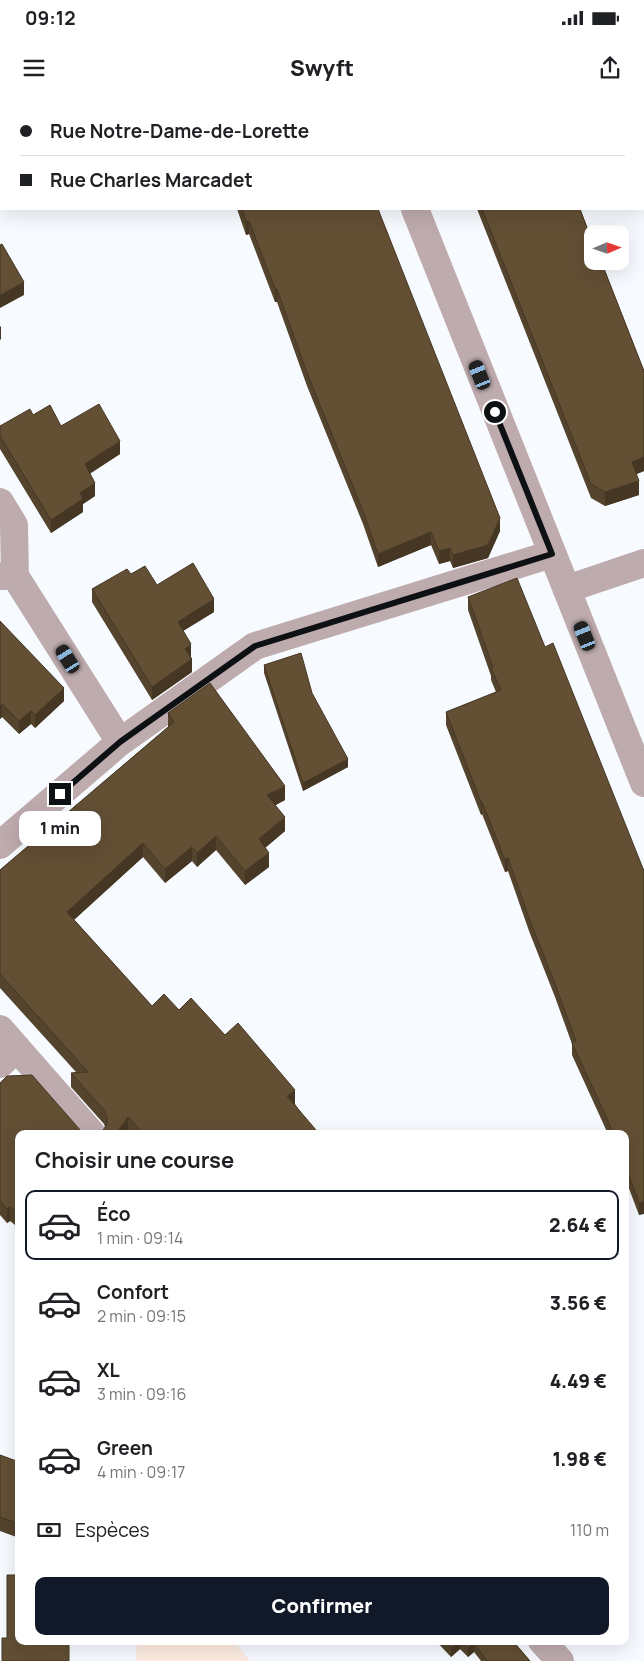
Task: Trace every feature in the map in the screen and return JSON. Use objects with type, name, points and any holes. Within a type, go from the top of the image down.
[{"type":"street","points":[[415,210],[644,783]]},
{"type":"street","points":[[0,502],[14,525],[8,576],[120,742]]},
{"type":"street","points":[[0,845],[120,742],[255,646],[552,554]]},
{"type":"street","points":[[567,590],[644,563]]},
{"type":"street","points":[[6,1047],[88,1130]]},
{"type":"street","points":[[546,1645],[560,1661]]},
{"type":"shaded area","points":[[137,1645],[237,1645],[250,1661],[136,1661]]},
{"type":"building","points":[[242,210],[378,210],[500,518],[488,545],[453,555],[450,548],[439,551],[431,532],[378,554],[363,511],[307,373],[277,289],[275,289],[249,221],[246,222]]},
{"type":"building","points":[[482,210],[580,210],[586,225],[584,225],[584,270],[605,270],[644,371],[644,457],[632,462],[639,481],[605,492],[591,484]]},
{"type":"building","points":[[2,244],[24,282],[0,295],[0,245]]},
{"type":"building","points":[[99,404],[120,441],[85,464],[95,483],[80,493],[83,499],[51,520],[0,436],[0,426],[30,409],[33,415],[50,405],[61,426]]},
{"type":"building","points":[[193,563],[214,599],[178,622],[191,644],[185,649],[192,659],[152,687],[92,589],[127,569],[131,574],[145,566],[157,585]]},
{"type":"building","points":[[517,578],[545,647],[553,643],[644,871],[644,1201],[639,1203],[629,1176],[629,1130],[611,1130],[572,1043],[576,1041],[508,858],[505,860],[446,712],[501,690],[491,668],[493,667],[468,597]]},
{"type":"building","points":[[0,621],[64,688],[35,715],[31,711],[19,721],[2,704],[0,706]]},
{"type":"building","points":[[301,653],[312,693],[348,759],[303,783],[264,665]]},
{"type":"building","points":[[210,683],[285,786],[267,795],[285,817],[259,839],[269,853],[245,871],[216,836],[197,853],[192,847],[165,869],[143,843],[67,912],[152,1006],[164,994],[179,1010],[191,998],[225,1035],[238,1023],[295,1090],[287,1096],[316,1130],[140,1130],[128,1117],[119,1130],[103,1130],[107,1124],[107,1116],[104,1110],[71,1073],[88,1072],[0,974],[0,870],[174,722],[168,713]]},
{"type":"building","points":[[32,1075],[80,1130],[15,1130],[15,1211],[10,1207],[7,1209],[0,1201],[0,1083],[7,1076]]},
{"type":"building","points":[[0,1455],[15,1461],[15,1523],[0,1517]]},
{"type":"building","points":[[7,1575],[15,1575],[15,1645],[69,1645],[69,1661],[2,1661],[2,1638],[7,1638]]},
{"type":"building","points":[[475,1645],[516,1645],[530,1661],[487,1661]]},
{"type":"route","points":[[60,794],[120,742],[255,646],[552,554],[495,412]]}]
